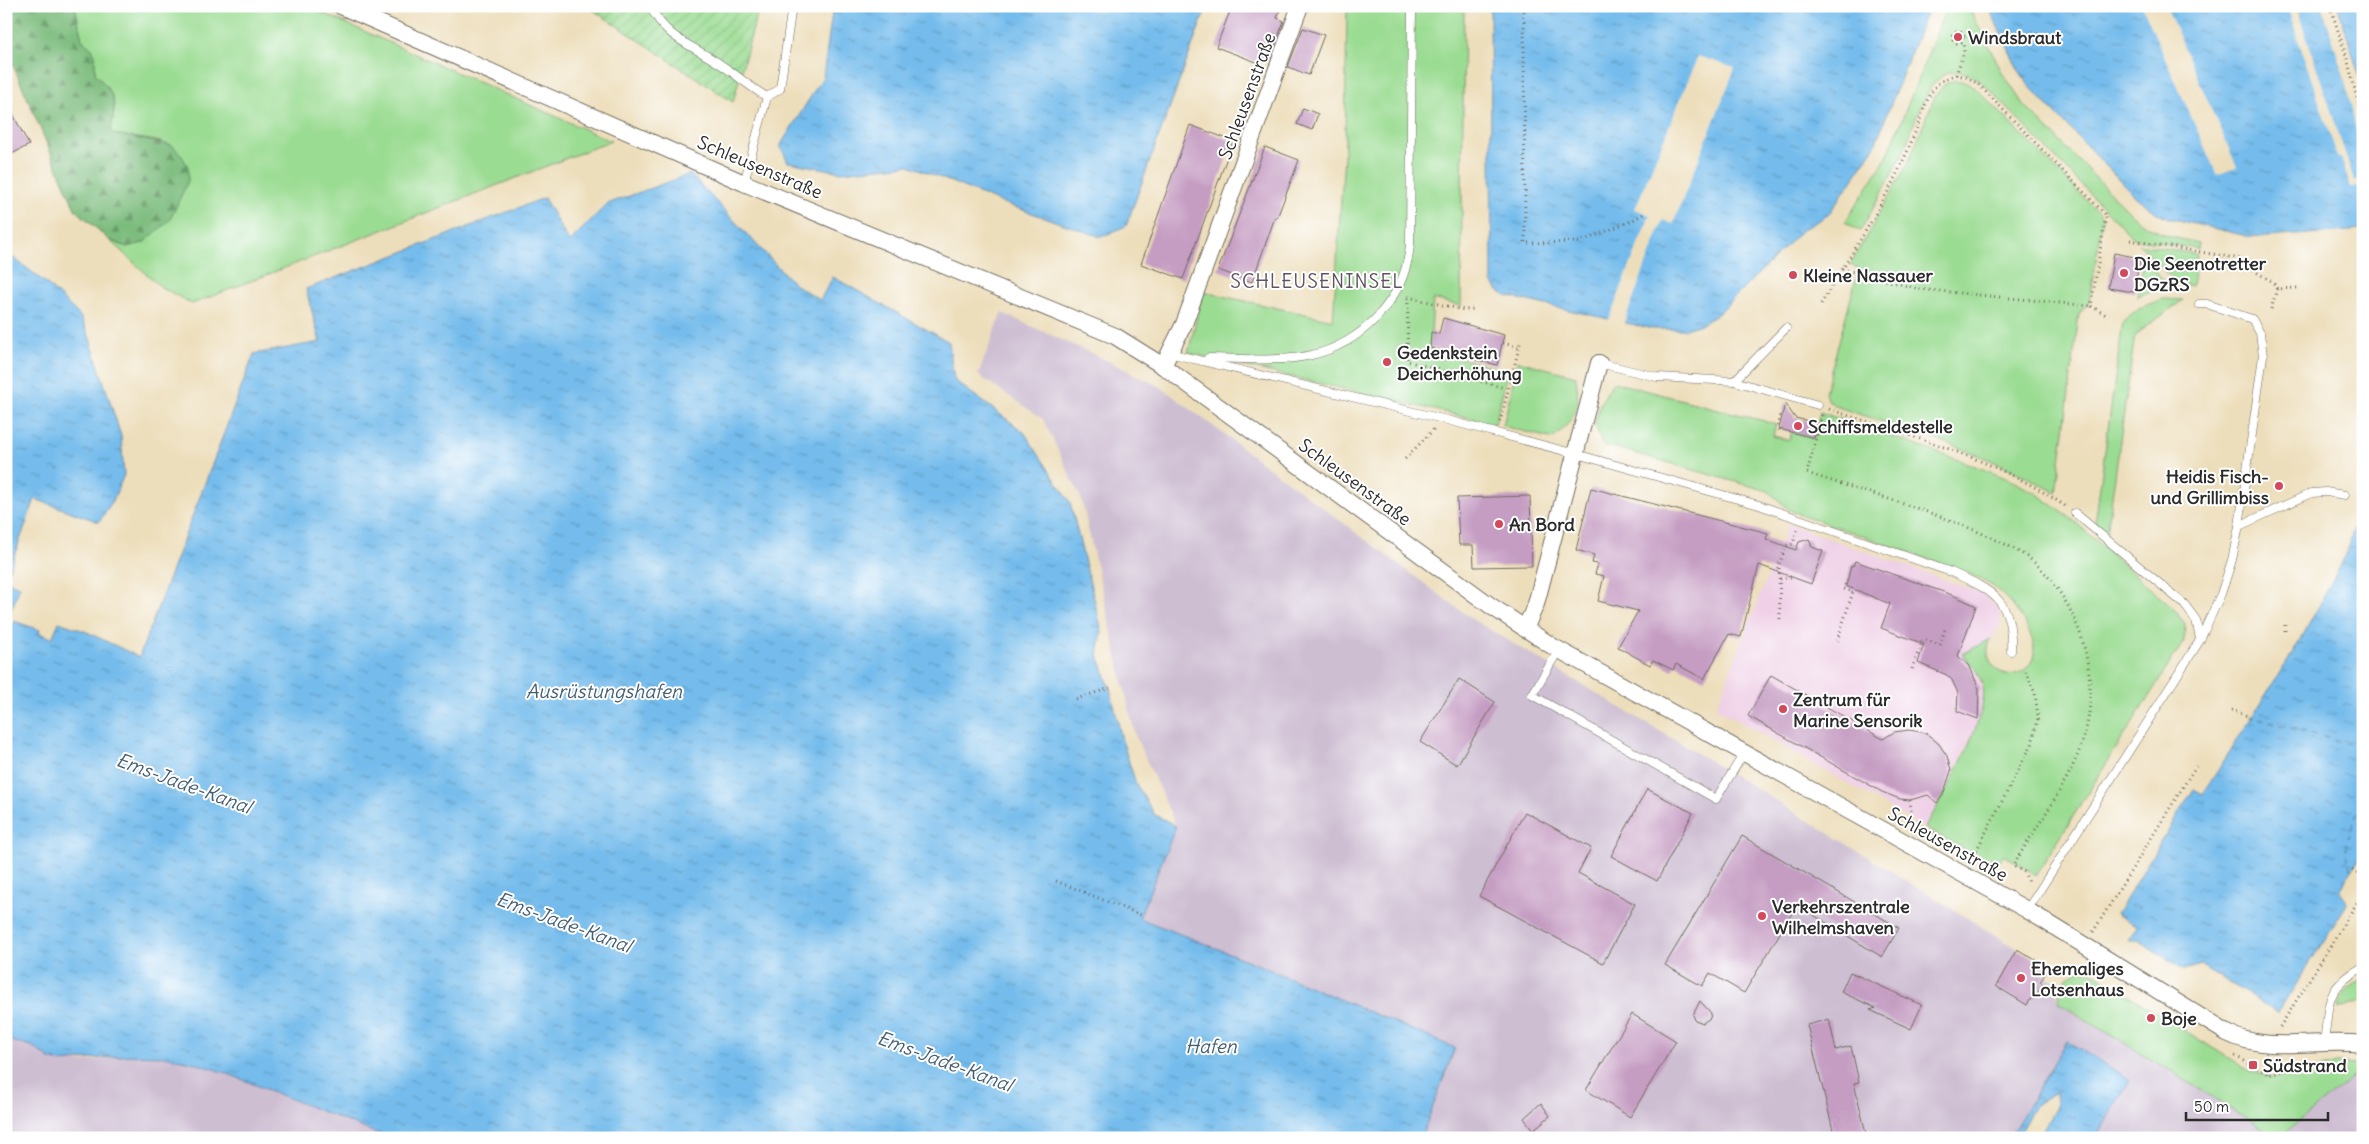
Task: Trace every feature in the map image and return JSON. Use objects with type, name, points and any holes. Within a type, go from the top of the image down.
[{"type":"street","name":"Schleusenstraße","points":[[341,6],[744,183],[1097,327],[1166,360],[1525,629],[1558,650],[2027,910],[2236,1037],[2256,1043],[2269,1044],[2324,1042],[2363,1044]]},
{"type":"street","name":"Schleusenstraße","points":[[1166,360],[1184,324],[1300,6]]},
{"type":"street","points":[[1525,629],[1536,604],[1599,363]]},
{"type":"lane","points":[[650,6],[658,23],[687,45],[720,63],[744,84],[767,97]]},
{"type":"lane","points":[[744,183],[767,97],[780,89],[792,6]]},
{"type":"lane","points":[[1166,360],[1196,358],[1286,359],[1330,351],[1347,343],[1366,328],[1384,309],[1398,289],[1405,274],[1410,245],[1412,6]]},
{"type":"lane","points":[[2027,910],[2200,640],[2212,617],[2227,578],[2239,526],[2263,349],[2260,333],[2252,319],[2207,304],[2199,304]]},
{"type":"lane","points":[[1734,381],[1786,328]]},
{"type":"lane","points":[[1196,358],[1444,419],[1759,505],[1969,580],[1992,594],[2007,611],[2011,624],[2011,651]]},
{"type":"lane","points":[[1599,363],[1657,377],[1734,381],[1821,406]]},
{"type":"lane","points":[[2239,526],[2312,493],[2326,492],[2344,495]]},
{"type":"lane","points":[[2076,513],[2184,604],[2196,620],[2200,640]]},
{"type":"lane","points":[[1558,650],[1532,695],[1716,799],[1744,753]]},
{"type":"lane","points":[[2324,1042],[2332,992],[2342,979],[2363,967]]},
{"type":"path","points":[[1524,6],[1525,243],[1580,242],[1631,222],[1645,213]]},
{"type":"path","points":[[2330,6],[2347,58],[2363,122]]},
{"type":"path","points":[[1956,75],[1964,52],[1963,42]]},
{"type":"path","points":[[1821,304],[1904,160],[1931,94],[1943,80],[1956,75],[1969,78],[1984,89],[2106,215],[2091,306]]},
{"type":"path","points":[[2130,240],[2247,260],[2256,272],[2273,282],[2277,289],[2271,309]]},
{"type":"path","points":[[1842,269],[1920,288],[2091,306],[2106,315]]},
{"type":"path","points":[[1408,288],[1407,361],[1508,389]]},
{"type":"path","points":[[2277,289],[2298,288]]},
{"type":"path","points":[[1408,296],[1464,310],[1474,310]]},
{"type":"path","points":[[1497,433],[1521,340]]},
{"type":"path","points":[[1503,342],[1518,347]]},
{"type":"path","points":[[1807,473],[1821,406],[2010,473],[2038,488],[2076,513]]},
{"type":"path","points":[[1779,430],[1777,429],[1780,414]]},
{"type":"path","points":[[1405,459],[1444,419]]},
{"type":"path","points":[[1780,619],[1779,565],[1786,546],[1793,544]]},
{"type":"path","points":[[1780,579],[1792,577]]},
{"type":"path","points":[[1837,641],[1853,592],[1844,589],[1847,580]]},
{"type":"path","points":[[2285,626],[2285,631]]},
{"type":"path","points":[[1912,670],[1923,639],[1940,645],[1945,628],[1947,629]]},
{"type":"path","points":[[1974,855],[2032,744],[2038,717],[2035,693],[2025,670]]},
{"type":"path","points":[[1076,698],[1110,688]]},
{"type":"path","points":[[2231,710],[2248,716]]},
{"type":"path","points":[[2093,933],[2196,766]]},
{"type":"path","points":[[1910,800],[1912,821]]},
{"type":"path","points":[[1902,816],[1938,835],[1939,844]]},
{"type":"path","points":[[2013,866],[2021,870]]},
{"type":"path","points":[[2352,870],[2362,874]]},
{"type":"path","points":[[1056,881],[1143,916]]},
{"type":"path","points":[[2277,1032],[2363,893]]},
{"type":"shaded area","points":[[1002,313],[1102,358],[1162,388],[1472,619],[1747,783],[2049,968],[2045,975],[2054,981],[2059,1003],[2279,1138],[2095,1138],[2130,1080],[2067,1041],[2009,1138],[1421,1138],[1455,1048],[1139,918],[1176,826],[1135,735],[1081,498],[1043,419],[978,375]]},
{"type":"shaded area","points":[[1788,524],[1974,590],[1987,597],[2001,613],[2000,626],[1991,639],[1962,654],[1975,669],[1983,687],[1981,717],[1946,790],[1925,828],[1716,708]]},
{"type":"shaded area","points":[[6,1040],[32,1046],[50,1059],[83,1062],[131,1055],[164,1056],[192,1062],[226,1073],[388,1138],[6,1138]]},
{"type":"shaded area","points":[[2361,1070],[2363,1138],[2280,1138]]},
{"type":"green space","points":[[6,6],[75,6],[82,40],[92,49],[95,55],[95,73],[111,94],[113,100],[114,112],[111,131],[114,134],[172,145],[181,154],[188,167],[188,181],[170,220],[143,243],[127,247],[109,240],[75,209],[6,49]]},
{"type":"green space","points":[[75,6],[307,6],[611,141],[192,304],[161,287],[109,240],[127,247],[163,142],[114,134],[111,131],[114,112],[113,99],[95,73],[95,55],[92,49],[82,40]]},
{"type":"green space","points":[[587,6],[759,6],[733,102]]},
{"type":"green space","points":[[1347,6],[1464,6],[1461,306],[1433,299],[1430,350],[1508,371],[1495,424],[1188,353],[1203,292],[1333,320],[1345,141]]},
{"type":"green space","points":[[1947,6],[1968,6],[2002,72],[2022,103],[2131,214],[2154,230],[2199,243],[2198,249],[2133,238],[1986,86],[1967,74],[1952,72],[1939,78],[1929,90],[1901,157],[1860,231],[1845,222],[1887,157]]},
{"type":"green space","points":[[1956,80],[1967,82],[1981,93],[2103,217],[2089,301],[2079,314],[2056,493],[1976,454],[1835,406],[1829,401],[1825,393],[1859,268],[1850,265],[1908,163],[1935,96],[1945,84]]},
{"type":"green space","points":[[2139,244],[2197,254],[2192,286],[2176,282]]},
{"type":"green space","points":[[2144,260],[2169,285],[2137,296]]},
{"type":"green space","points":[[2163,299],[2183,300],[2135,335],[2107,533],[2095,523],[2123,321],[2139,308]]},
{"type":"green space","points":[[1518,361],[1576,376],[1578,398],[1575,412],[1568,424],[1553,439],[1503,426]]},
{"type":"green space","points":[[1613,382],[1776,424],[1773,436],[1789,440],[1792,432],[1814,438],[1820,412],[2006,478],[2036,493],[2073,520],[2178,613],[2185,624],[2184,641],[2036,875],[2003,855],[1997,863],[1991,864],[1925,828],[1963,758],[1979,717],[1983,700],[1983,686],[1980,677],[1962,654],[1991,639],[1988,654],[1997,670],[2003,673],[2017,674],[2023,671],[2032,660],[2034,653],[2031,635],[2013,606],[1999,591],[1968,573],[1791,511],[1768,491],[1602,444],[1595,424],[1600,404]]},
{"type":"green space","points":[[2082,969],[2095,974],[2246,1069],[2271,1078],[2297,1075],[2336,1064],[2360,1065],[2361,1070],[2279,1138],[2059,1003],[2063,981]]},
{"type":"green space","points":[[2363,980],[2363,1000],[2339,1009],[2341,999],[2346,991]]},
{"type":"water","points":[[833,6],[1207,6],[1126,226],[1101,237],[1000,202],[909,165],[841,172],[788,162],[780,146],[823,77]]},
{"type":"water","points":[[1490,6],[1929,6],[1873,150],[1828,215],[1802,230],[1720,312],[1704,323],[1685,329],[1653,329],[1506,296],[1498,291],[1492,282]]},
{"type":"water","points":[[1988,6],[2322,6],[2347,84],[2360,144],[2364,180],[2363,230],[2268,237],[2247,236],[2169,218],[2157,213],[2136,197],[2030,87],[2018,69]]},
{"type":"water","points":[[2338,6],[2363,6],[2363,88]]},
{"type":"water","name":"Ausrüstungshafen","points":[[690,174],[794,284],[820,300],[833,277],[949,342],[954,380],[1024,432],[1070,502],[1102,631],[1098,655],[1110,688],[1122,740],[1136,784],[1154,814],[1176,826],[1139,918],[1254,963],[1455,1048],[1421,1138],[428,1138],[416,1132],[413,1138],[388,1138],[226,1073],[192,1062],[164,1056],[131,1055],[61,1062],[50,1059],[32,1046],[6,1040],[6,581],[20,586],[7,622],[13,624],[14,621],[40,630],[39,633],[52,638],[59,622],[87,632],[139,657],[254,354],[320,342],[306,289],[544,198],[569,242],[607,204]]},
{"type":"water","points":[[6,252],[46,283],[80,316],[89,336],[121,436],[124,475],[113,500],[99,522],[35,499],[6,578]]},
{"type":"water","points":[[2363,502],[2363,854],[2339,890],[2347,904],[2278,1013],[2201,965],[2185,970],[2138,940],[2128,940],[2137,926],[2116,914],[2194,789],[2203,794],[2301,639],[2343,561]]},
{"type":"water","points":[[2067,1041],[2130,1080],[2095,1138],[2038,1138],[2056,1107],[2055,1092],[2036,1104],[2016,1138],[2009,1138]]},
{"type":"pier","points":[[2142,6],[2166,6],[2237,167],[2217,175]]},
{"type":"pier","points":[[2287,6],[2296,6],[2354,180],[2363,180],[2363,187],[2351,187],[2341,157],[2338,158]]},
{"type":"pier","points":[[2322,6],[2325,6],[2350,89],[2362,141],[2363,165],[2348,89]]},
{"type":"pier","points":[[1698,56],[1735,68],[1673,224],[1663,220],[1623,325],[1608,322],[1650,215],[1635,209]]},
{"type":"building","points":[[1232,6],[1281,6],[1277,18],[1284,21],[1269,61],[1262,58],[1259,63],[1216,47]]},
{"type":"building","points":[[1303,28],[1324,35],[1309,75],[1288,67]]},
{"type":"building","points":[[6,101],[29,145],[6,157]]},
{"type":"building","points":[[1303,108],[1318,114],[1312,130],[1297,124]]},
{"type":"building","points":[[1190,125],[1233,141],[1183,279],[1141,264]]},
{"type":"building","points":[[1265,147],[1299,160],[1277,218],[1275,217],[1252,282],[1218,270]]},
{"type":"building","name":"Die Seenotretter DGzRS","points":[[2114,253],[2140,258],[2134,292],[2108,288]]},
{"type":"building","points":[[1443,318],[1504,335],[1497,365],[1430,348],[1431,332],[1439,334]]},
{"type":"building","name":"Schiffsmeldestelle","points":[[1785,403],[1795,418],[1818,423],[1814,438],[1779,429]]},
{"type":"building","points":[[1591,488],[1768,533],[1766,539],[1796,550],[1799,542],[1809,539],[1812,547],[1823,551],[1811,584],[1759,565],[1741,637],[1729,634],[1704,679],[1676,664],[1673,670],[1653,660],[1650,665],[1618,647],[1638,611],[1598,601],[1604,576],[1595,574],[1598,564],[1592,563],[1594,555],[1576,550]]},
{"type":"building","points":[[1530,496],[1532,566],[1474,567],[1473,545],[1459,545],[1457,498]]},
{"type":"building","points":[[1855,561],[1955,596],[1976,606],[1958,656],[1970,667],[1979,689],[1978,719],[1957,711],[1958,693],[1952,680],[1947,675],[1918,663],[1924,644],[1881,628],[1890,604],[1846,586],[1851,566],[1853,566]]},
{"type":"building","points":[[1771,675],[1883,739],[1894,732],[1909,730],[1926,733],[1939,744],[1947,756],[1951,771],[1943,795],[1937,803],[1928,795],[1910,800],[1900,799],[1882,792],[1748,716]]},
{"type":"building","points":[[1459,679],[1495,702],[1457,765],[1420,742]]},
{"type":"building","points":[[1647,789],[1693,813],[1657,881],[1611,856]]},
{"type":"building","points":[[1525,812],[1591,848],[1578,873],[1635,904],[1603,963],[1479,896]]},
{"type":"building","points":[[1742,836],[1899,928],[1882,957],[1797,905],[1744,993],[1710,973],[1702,986],[1665,965]]},
{"type":"building","name":"Ehemaliges Lotsenhaus","points":[[2017,949],[2049,968],[2040,982],[2043,984],[2034,999],[2032,997],[2027,1005],[1996,986]]},
{"type":"building","points":[[1850,972],[1922,1005],[1911,1029],[1870,1010],[1876,1008],[1841,992]]},
{"type":"building","points":[[1700,1001],[1711,1013],[1710,1018],[1703,1023],[1695,1020],[1693,1015]]},
{"type":"building","points":[[1632,1014],[1676,1041],[1630,1117],[1586,1090]]},
{"type":"building","points":[[1829,1019],[1836,1050],[1851,1046],[1859,1082],[1854,1083],[1867,1138],[1835,1138],[1807,1025]]},
{"type":"building","points":[[1541,1103],[1550,1116],[1533,1130],[1524,1118]]},
{"type":"ferry route","points":[[2248,716],[2360,747],[2363,734]]},
{"type":"ferry route","points":[[2352,870],[2346,853],[2348,835],[2363,800]]},
{"type":"place","name":"Windsbraut","points":[[1958,37]]},
{"type":"place","name":"Die Seenotretter DGzRS","points":[[2124,273]]},
{"type":"place","name":"Kleine Nassauer","points":[[1793,275]]},
{"type":"place","name":"Gedenkstein Deicherhöhung","points":[[1387,362]]},
{"type":"place","name":"Schiffsmeldestelle","points":[[1798,426]]},
{"type":"place","name":"Heidis Fisch- und Grillimbiss","points":[[2279,486]]},
{"type":"place","name":"An Bord","points":[[1499,524]]},
{"type":"place","name":"Zentrum für Marine Sensorik","points":[[1783,709]]},
{"type":"place","name":"Verkehrszentrale Wilhelmshaven","points":[[1762,916]]},
{"type":"place","name":"Ehemaliges Lotsenhaus","points":[[2021,978]]},
{"type":"place","name":"Boje","points":[[2151,1018]]},
{"type":"place","name":"Südstrand","points":[[2253,1065]]},
{"type":"district","name":"SCHLEUSENINSEL","points":[[1317,281]]},
{"type":"water label","name":"Ems-Jade-Kanal","points":[[184,783]]},
{"type":"water label","name":"Ems-Jade-Kanal","points":[[564,922]]},
{"type":"water label","name":"Hafen","points":[[1211,1046]]},
{"type":"water label","name":"Ems-Jade-Kanal","points":[[945,1061]]}]
